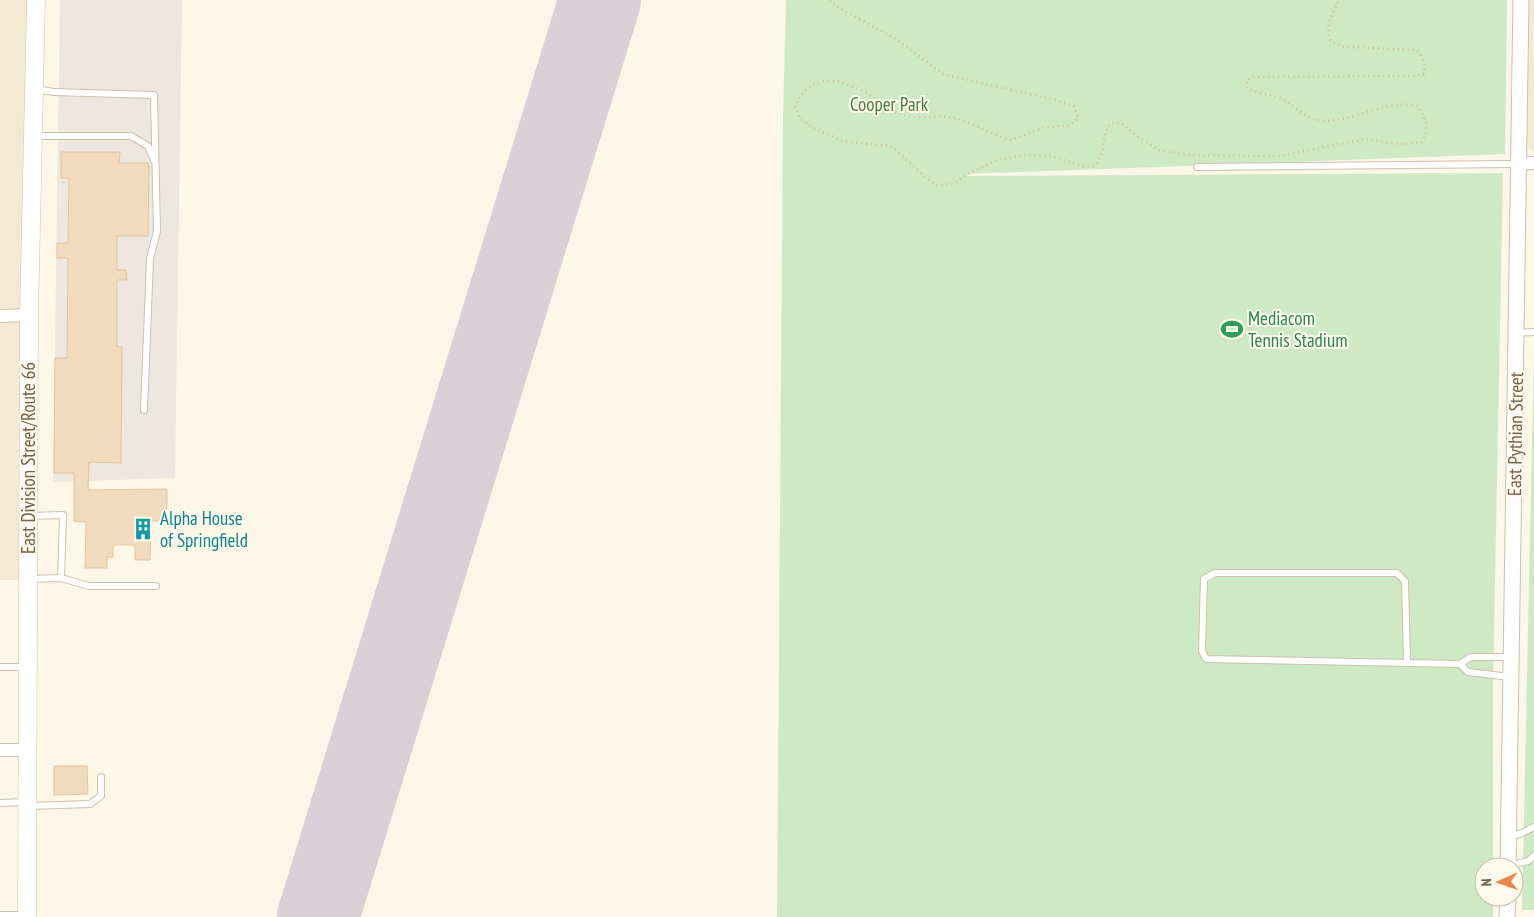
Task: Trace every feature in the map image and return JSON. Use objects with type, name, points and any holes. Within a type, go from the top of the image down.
[{"type":"main road","name":"East Division Street/Route 66","points":[[27,916],[29,315],[36,0]]},
{"type":"street","name":"East Pythian Street","points":[[1508,857],[1516,333],[1526,164],[1521,0]]},
{"type":"street","points":[[0,316],[29,315]]},
{"type":"street","points":[[0,750],[27,750]]},
{"type":"lane","points":[[34,89],[54,92],[154,95],[157,231],[150,260],[144,410]]},
{"type":"lane","points":[[33,136],[132,136],[148,146],[156,164]]},
{"type":"lane","points":[[1197,167],[1526,164]]},
{"type":"lane","points":[[1516,333],[1534,332]]},
{"type":"lane","points":[[28,516],[62,515],[61,578]]},
{"type":"lane","points":[[1407,663],[1406,581],[1397,573],[1215,573],[1204,579],[1202,651],[1206,658],[1407,663],[1460,664],[1471,657],[1511,658]]},
{"type":"lane","points":[[28,579],[61,578],[89,586],[156,586]]},
{"type":"lane","points":[[1460,664],[1468,672],[1511,677]]},
{"type":"lane","points":[[0,667],[28,667]]},
{"type":"lane","points":[[0,803],[90,804],[101,796],[101,777]]},
{"type":"lane","points":[[1508,836],[1520,834],[1534,827]]},
{"type":"lane","points":[[0,915],[27,916]]},
{"type":"path","points":[[830,0],[844,11],[893,37],[943,74],[1074,106],[1078,118],[1070,124],[1043,128],[1010,140],[974,124],[952,118],[915,118],[900,114],[865,92],[848,85],[830,81],[817,82],[807,88],[800,96],[794,106],[799,118],[813,128],[844,141],[890,146],[936,185],[954,184],[967,174],[1000,159],[1026,155],[1051,156],[1085,167],[1094,166],[1101,158],[1104,135],[1111,123],[1121,123],[1159,150],[1187,155],[1279,156],[1364,139],[1396,144],[1422,142],[1427,133],[1426,123],[1423,114],[1416,105],[1386,106],[1338,119],[1313,119],[1281,98],[1247,88],[1247,80],[1254,77],[1414,76],[1424,74],[1425,67],[1422,58],[1416,50],[1346,46],[1336,44],[1329,38],[1327,31],[1329,22],[1339,0]]},
{"type":"shaded area","points":[[0,0],[30,0],[21,580],[0,580]]},
{"type":"shaded area","points":[[60,0],[182,0],[175,478],[53,482]]},
{"type":"shaded area","points":[[1529,0],[1534,0],[1534,152],[1529,148],[1527,142]]},
{"type":"green space","name":"Cooper Park","points":[[786,0],[1507,0],[1505,154],[967,174],[968,176],[1503,173],[1493,685],[1493,857],[1474,857],[1474,907],[1493,907],[1493,917],[777,917],[783,118]]},
{"type":"green space","points":[[1534,349],[1534,910],[1522,910],[1522,907],[1524,907],[1523,857]]},
{"type":"building","points":[[61,152],[120,152],[119,163],[149,163],[148,236],[117,236],[117,270],[126,270],[127,280],[117,280],[117,346],[122,347],[121,463],[89,462],[88,490],[167,489],[167,509],[158,521],[151,521],[150,560],[135,560],[135,545],[113,545],[113,557],[107,557],[107,568],[85,568],[86,522],[74,521],[74,473],[54,473],[55,358],[67,358],[68,258],[57,258],[57,243],[68,243],[69,178],[61,178]]},
{"type":"building","points":[[54,766],[87,766],[88,794],[54,795]]},
{"type":"runway","points":[[318,917],[600,0]]},
{"type":"place","name":"Mediacom Tennis Stadium","points":[[1232,329]]},
{"type":"place","name":"Alpha House of Springfield","points":[[143,529]]}]
